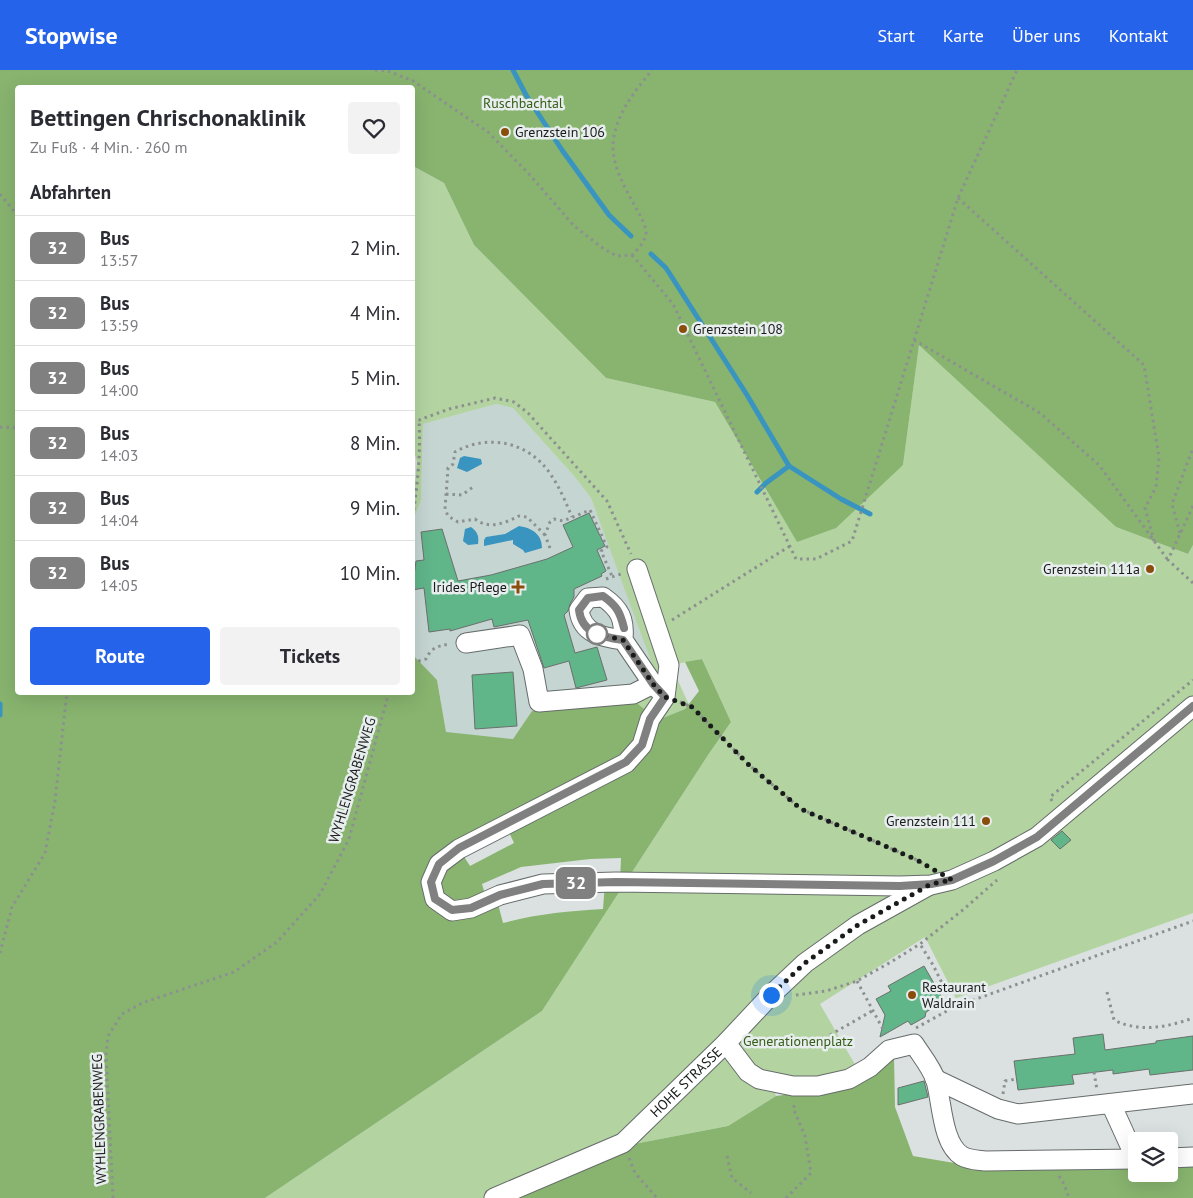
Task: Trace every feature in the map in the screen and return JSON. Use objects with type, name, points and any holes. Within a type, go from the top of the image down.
[{"type":"street","name":"HOHE STRASSE","points":[[638,569],[670,665],[659,690],[642,745],[626,762],[459,848],[439,864],[431,882],[435,899],[452,910],[471,908],[500,895],[543,884],[616,882],[900,886],[931,884],[952,880],[994,861],[1037,837],[1193,706]]},
{"type":"street","points":[[466,643],[520,635],[533,669],[539,702],[659,690],[623,640]]},
{"type":"street","name":"HOHE STRASSE","points":[[494,1198],[622,1143],[726,1043],[771,995],[805,963],[858,925],[931,884]]},
{"type":"street","points":[[726,1043],[748,1072],[760,1079],[776,1084],[803,1086],[818,1086],[849,1078],[870,1067],[889,1050],[914,1044],[935,1079],[949,1140],[955,1150],[962,1156],[971,1160],[985,1161],[1128,1159]]},
{"type":"street","points":[[935,1079],[998,1109],[1018,1114],[1193,1094]]},
{"type":"street","points":[[1110,1104],[1128,1142]]},
{"type":"street","points":[[1178,1158],[1193,1157]]},
{"type":"path","points":[[375,70],[388,71],[413,81],[488,132],[529,174],[574,226],[617,256],[632,255],[641,246],[646,232],[642,218],[621,180],[614,158],[614,137],[621,114],[631,95],[652,70]]},
{"type":"path","points":[[632,255],[673,304],[796,559],[816,559],[852,541],[958,198],[1017,70]]},
{"type":"path","points":[[0,194],[15,212]]},
{"type":"path","points":[[958,198],[1144,365],[1159,457],[1156,487],[1145,508],[1154,541]]},
{"type":"path","points":[[914,340],[1040,413],[1047,419],[1099,465],[1168,560],[1193,582]]},
{"type":"path","points":[[415,420],[449,409],[495,398],[514,402],[528,413],[607,501],[638,569]]},
{"type":"path","points":[[415,502],[420,470],[419,420]]},
{"type":"path","points":[[0,427],[15,428]]},
{"type":"path","points":[[550,548],[545,535],[527,518],[519,516],[504,523],[481,524],[476,519],[458,522],[448,516],[445,509],[448,468],[452,464],[455,452],[466,446],[484,442],[501,442],[518,447],[539,460],[551,474],[572,517]]},
{"type":"path","points":[[1180,533],[1172,504],[1193,448]]},
{"type":"path","points":[[446,494],[462,494],[473,487]]},
{"type":"path","points":[[1168,560],[1193,506]]},
{"type":"path","points":[[545,535],[550,522],[554,519],[563,521],[590,510],[607,547],[600,551],[612,576]]},
{"type":"path","points":[[657,630],[790,546]]},
{"type":"path","points":[[415,662],[426,659],[430,650],[439,646],[466,643]]},
{"type":"path","points":[[1054,804],[1050,797],[1193,680]]},
{"type":"path","points":[[659,690],[692,707],[749,765],[801,809],[917,860],[952,880]]},
{"type":"path","points":[[0,954],[12,907],[45,853],[55,800],[67,695]]},
{"type":"path","name":"WYHLENGRABENWEG","points":[[113,1198],[106,1055],[108,1036],[122,1014],[142,1003],[234,972],[277,942],[320,894],[349,839],[388,695]]},
{"type":"path","points":[[771,995],[788,996],[826,991],[857,981],[920,944],[964,910],[999,878]]},
{"type":"path","points":[[914,1029],[954,1007],[1193,921]]},
{"type":"path","points":[[920,944],[954,1007]]},
{"type":"path","points":[[857,981],[894,1049]]},
{"type":"path","points":[[1107,992],[1114,1020],[1123,1024],[1146,1028],[1164,1027],[1193,1018]]},
{"type":"path","points":[[830,1036],[872,1011]]},
{"type":"path","points":[[786,1198],[811,1173],[806,1136],[793,1108],[803,1086]]},
{"type":"path","points":[[622,1143],[635,1173],[657,1198]]},
{"type":"path","points":[[727,1156],[732,1178],[751,1193]]},
{"type":"shaded area","name":"Irides Pflege","points":[[496,404],[513,408],[574,476],[591,498],[655,669],[633,700],[532,711],[513,739],[446,733],[437,680],[415,657],[415,513],[421,500],[423,424]]},
{"type":"green space","name":"Ruschbachtal","points":[[0,70],[1193,70],[1193,545],[1188,554],[1116,527],[919,345],[903,465],[836,528],[797,542],[715,402],[606,378],[474,245],[444,183],[415,167],[415,85],[15,85],[15,695],[415,695],[415,657],[437,680],[446,732],[513,739],[532,711],[633,700],[658,720],[685,709],[699,691],[685,662],[702,659],[731,722],[542,1011],[265,1198],[0,1198]],"holes":[[[508,830],[514,843],[470,866],[463,855]],[[621,858],[620,883],[605,883],[603,909],[553,913],[503,923],[497,900],[488,904],[482,884],[521,867],[590,859]]]},
{"type":"green space","name":"Generationenplatz","points":[[415,167],[444,183],[474,245],[606,378],[715,402],[797,542],[903,465],[919,344],[1116,527],[1188,554],[1193,545],[1193,913],[956,998],[925,937],[820,1004],[857,1068],[831,1077],[770,1078],[776,1096],[728,1126],[629,1145],[494,1198],[265,1198],[542,1011],[731,722],[702,659],[671,665],[689,705],[685,709],[658,720],[633,700],[654,669],[591,498],[574,476],[513,408],[496,404],[423,424],[421,500],[415,515],[417,462],[415,454]]},
{"type":"green space","points":[[894,1058],[895,1107],[913,1156],[972,1166],[1128,1163],[1128,1182],[1178,1182],[1178,1163],[1193,1163],[1193,1198],[494,1198],[629,1145],[728,1126],[776,1096],[836,1088],[865,1079]]},
{"type":"water","points":[[464,456],[481,459],[482,464],[467,472],[457,468],[460,458]]},
{"type":"water","points":[[519,526],[535,532],[542,543],[542,548],[525,553],[513,544],[513,540],[484,546],[486,537],[505,534]]},
{"type":"water","points":[[471,527],[477,535],[478,544],[468,545],[463,541],[465,529]]},
{"type":"building","points":[[589,513],[605,546],[597,550],[606,571],[601,574],[602,576],[574,589],[574,597],[568,611],[564,615],[575,653],[597,647],[607,680],[576,688],[569,661],[544,668],[528,620],[494,627],[492,619],[450,631],[450,629],[429,632],[424,588],[415,590],[416,561],[424,560],[421,532],[442,529],[458,581],[491,575],[547,559],[573,547],[563,525]]},
{"type":"building","points":[[513,672],[517,726],[475,729],[472,675]]},
{"type":"building","points":[[1062,831],[1071,840],[1060,849],[1051,840]]},
{"type":"building","name":"Restaurant Waldrain","points":[[924,966],[943,999],[937,1003],[937,1006],[926,1012],[925,1017],[911,1025],[908,1021],[880,1037],[885,1015],[876,999],[891,991],[888,986]]},
{"type":"building","points":[[1103,1034],[1105,1050],[1193,1036],[1193,1070],[1150,1075],[1149,1069],[1113,1074],[1113,1070],[1072,1075],[1074,1084],[1018,1090],[1014,1061],[1075,1054],[1073,1038]]},
{"type":"building","points":[[924,1081],[928,1097],[898,1105],[898,1088]]},
{"type":"waterway","points":[[513,70],[526,95],[562,150],[609,215],[631,236]]},
{"type":"waterway","points":[[651,254],[666,268],[747,395],[789,466],[841,499],[870,514]]},
{"type":"waterway","points":[[757,492],[789,466]]},
{"type":"waterway","points":[[0,704],[0,715]]},
{"type":"bus line","name":"32","points":[[624,628],[621,616],[614,604],[603,596],[588,598],[579,610],[580,620],[589,630],[604,637],[623,640],[653,684],[665,697],[650,719],[642,745],[626,762],[459,848],[439,864],[431,882],[435,899],[452,910],[471,908],[500,895],[543,884],[616,882],[900,886],[931,884],[952,880],[994,861],[1037,837],[1193,706]]},
{"type":"place","name":"Grenzstein 106","points":[[505,132]]},
{"type":"place","name":"Grenzstein 108","points":[[683,329]]},
{"type":"place","name":"Grenzstein 111a","points":[[1150,569]]},
{"type":"place","name":"Irides Pflege","points":[[518,587]]},
{"type":"place","name":"Grenzstein 111","points":[[986,821]]},
{"type":"place","name":"Restaurant Waldrain","points":[[912,995]]},
{"type":"route","points":[[597,634],[623,640],[653,684],[665,697],[692,707],[749,765],[801,809],[917,860],[952,880],[931,884],[858,925],[805,963],[771,995]]}]
